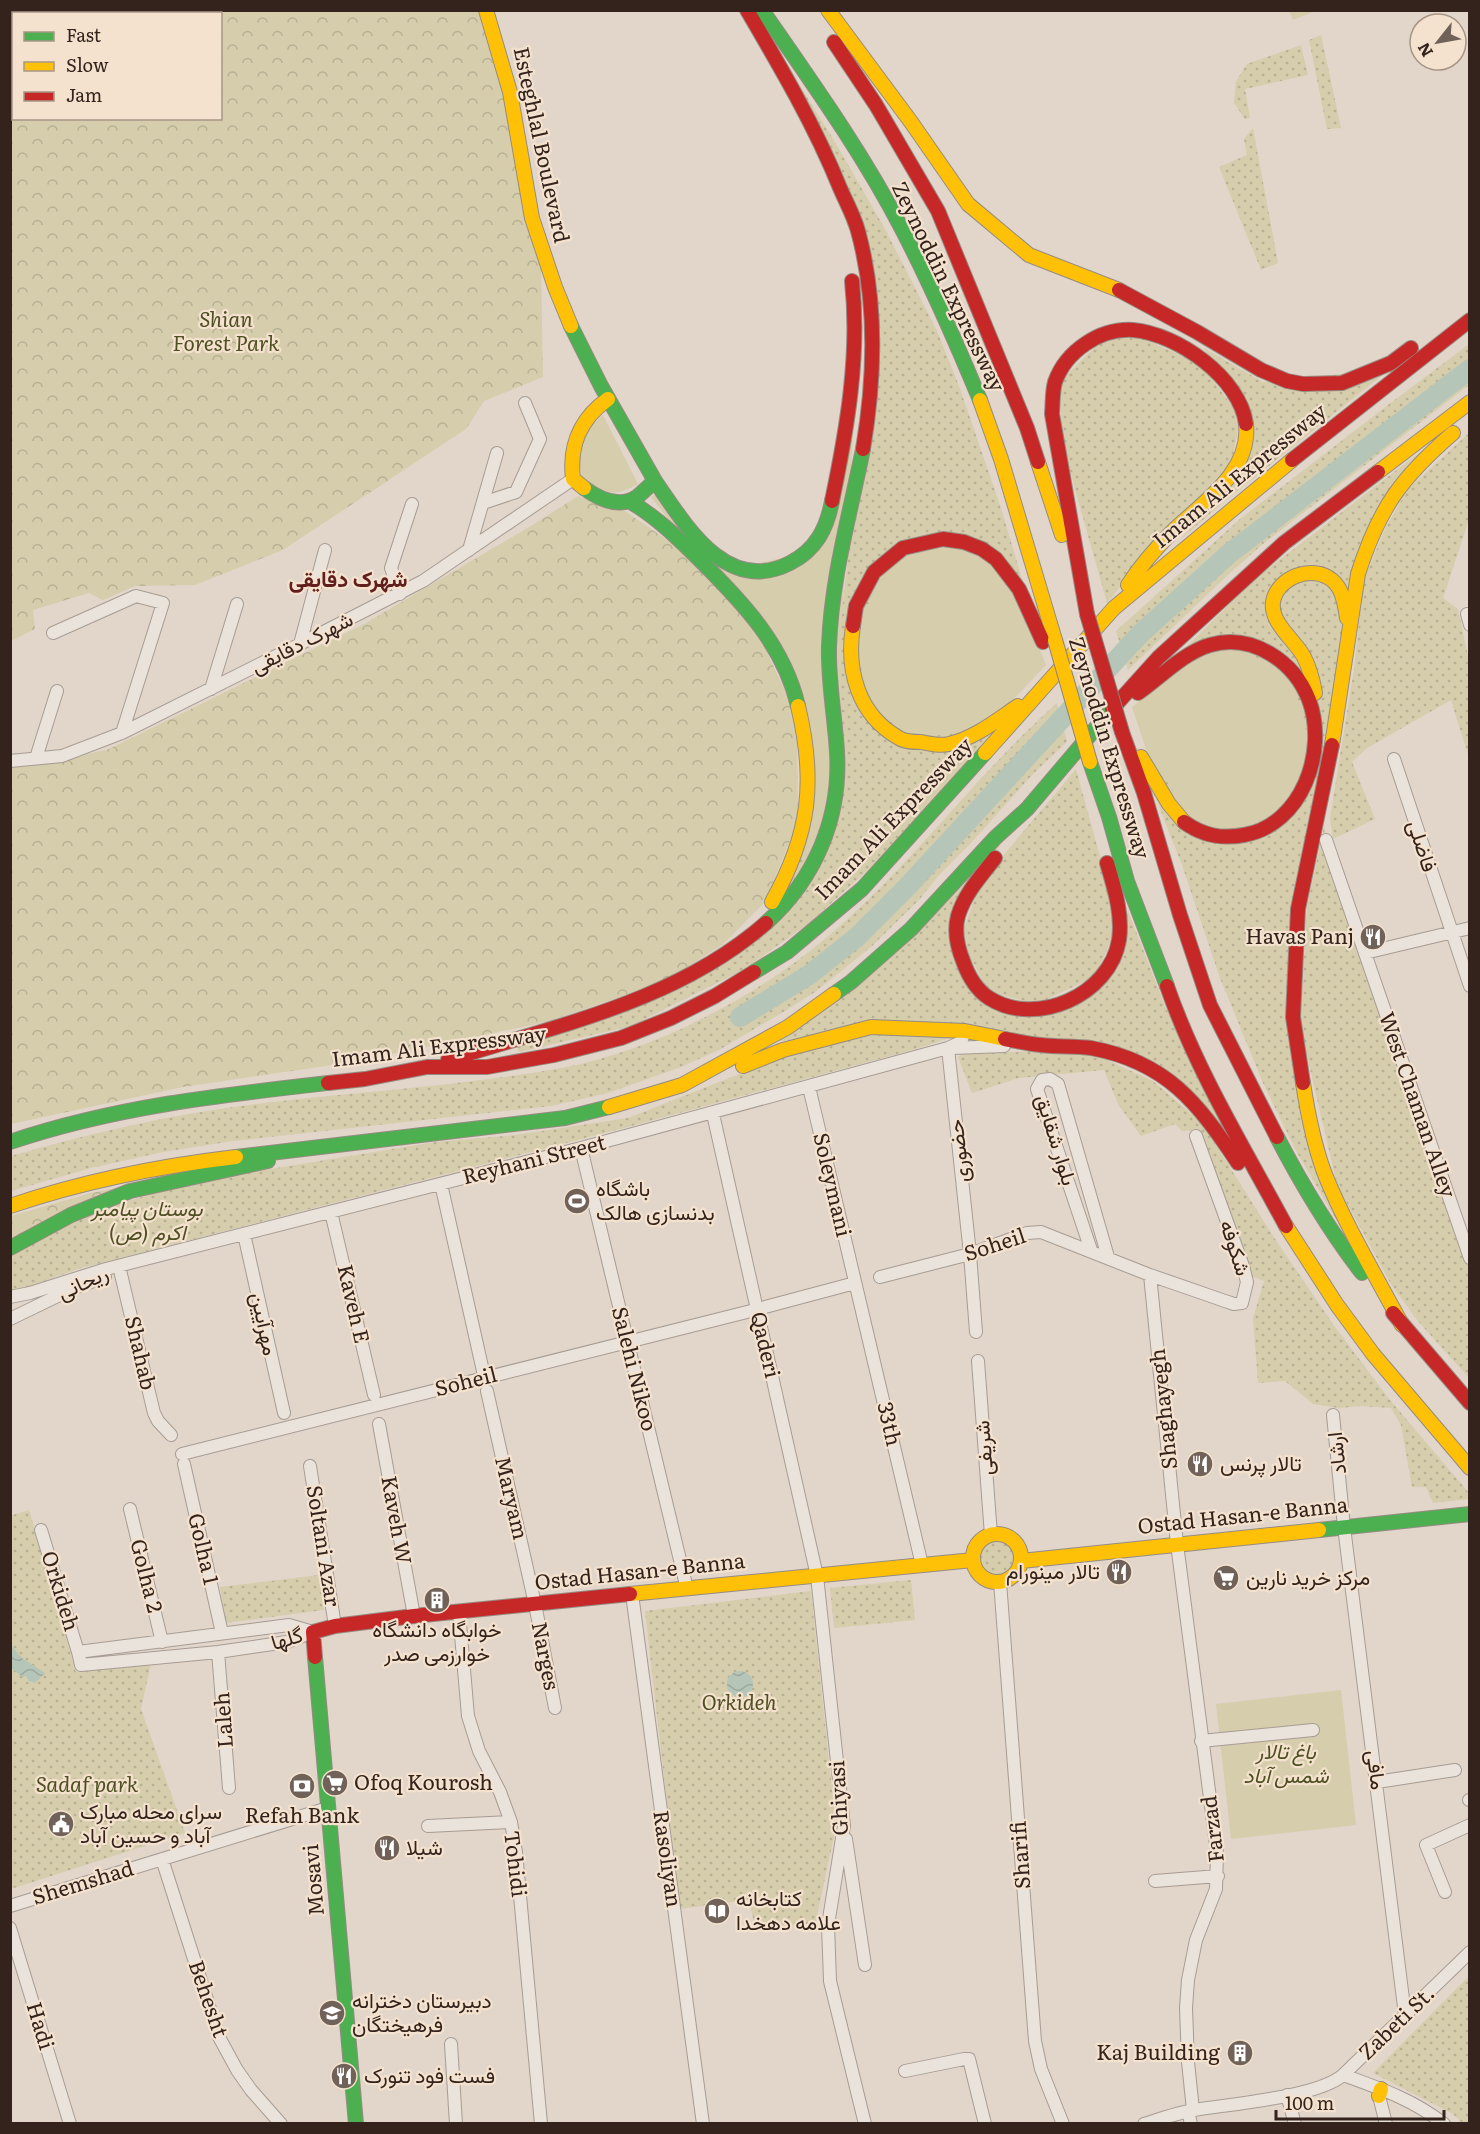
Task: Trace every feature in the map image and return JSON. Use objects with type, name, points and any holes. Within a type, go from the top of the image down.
[{"type":"main road","name":"Esteghlal Boulevard","points":[[475,10],[496,68],[521,213],[538,273],[558,323],[600,405],[650,484]]},
{"type":"main road","name":"Esteghlal Boulevard","points":[[486,10],[506,73],[532,218],[546,262],[600,405]]},
{"type":"main road","points":[[426,1067],[621,1008],[704,970],[764,927],[794,894],[823,847],[834,808],[838,767],[829,679],[829,644],[840,562],[860,470],[868,417],[873,368],[872,319],[858,232],[823,144],[747,10]]},
{"type":"main road","name":"Zeynoddin Expressway","points":[[762,10],[848,137],[902,229],[981,401],[1001,459],[1127,880],[1177,1015],[1213,1089],[1289,1232],[1336,1305],[1373,1354],[1470,1468]]},
{"type":"main road","name":"Zeynoddin Expressway","points":[[813,10],[876,105],[938,211],[1027,428],[1088,614],[1122,732],[1144,793],[1180,915],[1210,1005],[1300,1183],[1339,1243],[1402,1325],[1470,1403]]},
{"type":"main road","points":[[828,10],[968,204],[1029,255],[1126,293],[1261,370],[1287,381],[1303,384],[1342,383],[1370,374],[1391,363],[1432,333],[1470,314]]},
{"type":"main road","points":[[840,187],[846,239]]},
{"type":"main road","points":[[650,484],[710,551],[731,566],[758,573],[781,568],[815,544],[825,528],[841,466],[854,360],[855,307],[850,271]]},
{"type":"main road","name":"Imam Ali Expressway","points":[[10,1142],[45,1130],[201,1097],[365,1078],[426,1067],[487,1067],[554,1055],[621,1038],[671,1018],[715,996],[753,974],[816,929],[862,889],[1042,691],[1114,608],[1310,445],[1470,320]]},
{"type":"main road","points":[[1088,614],[1052,414],[1054,385],[1068,359],[1091,339],[1106,333],[1134,330],[1150,333],[1181,346],[1213,368],[1239,399],[1244,413],[1246,443],[1242,456],[1229,476],[1155,550],[1136,572],[1114,608]]},
{"type":"main road","points":[[682,1085],[788,1027],[851,982],[911,929],[995,838],[1027,809],[1158,658],[1284,543],[1470,402]]},
{"type":"main road","points":[[600,405],[578,430],[570,464],[573,479],[596,496],[615,502],[629,501],[650,484]]},
{"type":"main road","points":[[1402,1325],[1326,1176],[1309,1121],[1293,1017],[1298,909],[1335,729],[1348,626],[1358,574],[1366,549],[1382,513],[1410,473],[1470,419]]},
{"type":"main road","points":[[650,484],[667,527]]},
{"type":"main road","points":[[629,501],[647,511],[667,527],[736,595],[767,635],[796,699],[805,734],[806,808],[797,849],[787,878],[773,901],[736,947]]},
{"type":"main road","points":[[1042,691],[970,737],[942,745],[910,742],[894,736],[867,712],[854,687],[850,664],[853,620],[867,581],[877,567],[892,554],[922,540],[959,540],[981,548],[1005,567],[1020,591],[1048,656],[1073,701]]},
{"type":"main road","points":[[1122,732],[1151,771],[1172,808],[1184,823],[1210,836],[1247,837],[1267,830],[1281,821],[1294,807],[1309,771],[1316,699],[1313,680],[1301,651],[1276,617],[1273,602],[1279,590],[1289,580],[1302,573],[1319,572],[1332,580],[1343,594],[1348,626]]},
{"type":"main road","points":[[1110,711],[1157,681],[1200,649],[1216,644],[1237,642],[1258,647],[1278,657],[1289,666],[1304,688],[1313,711],[1314,721]]},
{"type":"main road","points":[[1027,809],[1004,848],[972,886],[959,912],[956,925],[960,959],[972,983],[984,995],[999,1004],[1024,1010],[1049,1008],[1082,995],[1106,973],[1118,947],[1119,912],[1103,849],[1109,818]]},
{"type":"main road","points":[[10,1206],[133,1172],[184,1163],[565,1118],[619,1105],[740,1067],[783,1050],[871,1027],[964,1031],[1038,1045],[1089,1048],[1139,1062],[1174,1084],[1195,1103],[1289,1232]]},
{"type":"main road","points":[[10,1134],[45,1130]]},
{"type":"main road","points":[[10,1248],[70,1215],[130,1191],[336,1145]]},
{"type":"main road","name":"Ostad Hasan-e Banna","points":[[1021,1561],[1470,1514]]},
{"type":"main road","points":[[991,1535],[1005,1536],[1012,1540],[1017,1546],[1021,1561],[1014,1575],[1000,1582],[992,1582],[979,1574],[973,1560],[977,1545],[982,1539],[991,1535]]},
{"type":"main road","name":"Ostad Hasan-e Banna","points":[[313,1632],[335,1626],[414,1616],[973,1560]]},
{"type":"main road","name":"Mosavi","points":[[313,1632],[356,2124]]},
{"type":"street","points":[[483,504],[516,492],[540,439],[525,403]]},
{"type":"street","points":[[469,550],[497,453]]},
{"type":"street","name":"شهرک دقایقی","points":[[10,761],[62,756],[122,733],[211,689],[423,581],[528,507],[573,479]]},
{"type":"street","points":[[400,594],[392,568],[412,504]]},
{"type":"street","points":[[300,644],[326,550]]},
{"type":"street","points":[[53,633],[136,596],[163,603],[122,733]]},
{"type":"street","points":[[211,689],[237,604]]},
{"type":"street","points":[[36,758],[57,691]]},
{"type":"street","name":"فاضلی","points":[[1394,759],[1470,986]]},
{"type":"street","name":"West Chaman Alley","points":[[1326,840],[1470,1258]]},
{"type":"street","points":[[1365,953],[1470,928]]},
{"type":"street","points":[[948,1048],[961,1042],[964,1031]]},
{"type":"street","name":"Reyhani Street","points":[[119,1266],[713,1114],[948,1048],[1038,1045]]},
{"type":"street","name":"حضوری","points":[[948,1048],[970,1254]]},
{"type":"street","name":"بلوار شقایق","points":[[1091,1250],[1037,1089],[1042,1080],[1050,1079],[1058,1084],[1108,1257]]},
{"type":"street","name":"Soleymani","points":[[809,1087],[855,1283]]},
{"type":"street","name":"Qaderi","points":[[713,1114],[817,1576]]},
{"type":"street","name":"شکوفه","points":[[1150,1275],[1234,1304],[1242,1303],[1246,1294],[1247,1282],[1243,1266],[1196,1136]]},
{"type":"street","name":"Salehi Nikoo","points":[[581,1148],[687,1589]]},
{"type":"street","points":[[441,1184],[483,1371]]},
{"type":"street","name":"Kaveh E","points":[[332,1212],[374,1395]]},
{"type":"street","name":"Soheil","points":[[880,1278],[970,1254],[1027,1233],[1041,1232],[1150,1275]]},
{"type":"street","name":"مهرآیین","points":[[244,1234],[284,1413]]},
{"type":"street","points":[[970,1254],[976,1332]]},
{"type":"street","name":"ریحانی","points":[[10,1297],[119,1266]]},
{"type":"street","name":"ریحانی","points":[[10,1319],[74,1288],[108,1276],[119,1266]]},
{"type":"street","name":"Shahab","points":[[119,1266],[154,1413],[171,1435]]},
{"type":"street","name":"Shaghayegh","points":[[1150,1275],[1177,1544]]},
{"type":"street","points":[[765,1307],[855,1283]]},
{"type":"street","name":"33th","points":[[855,1283],[922,1565]]},
{"type":"street","name":"Soheil","points":[[183,1459],[751,1311]]},
{"type":"street","name":"شریفی","points":[[978,1361],[991,1535]]},
{"type":"street","name":"Maryam","points":[[487,1391],[535,1604]]},
{"type":"street","name":"ارشاد","points":[[1333,1415],[1344,1527]]},
{"type":"street","name":"Kaveh W","points":[[379,1424],[414,1616]]},
{"type":"street","name":"Golha 1","points":[[183,1459],[222,1633]]},
{"type":"street","name":"Soltani Azar","points":[[310,1466],[335,1626]]},
{"type":"street","name":"Golha 2","points":[[130,1509],[162,1642]]},
{"type":"street","name":"مافی","points":[[1344,1527],[1405,2015]]},
{"type":"street","name":"Orkideh","points":[[41,1530],[78,1653]]},
{"type":"street","name":"Farzad","points":[[1177,1544],[1217,1852],[1218,1876],[1216,1889],[1196,1940],[1188,1980],[1186,2008],[1191,2115]]},
{"type":"street","name":"Ghiyasi","points":[[817,1576],[844,1826],[828,1925],[830,1981],[865,2124]]},
{"type":"street","name":"Sharifi","points":[[1000,1582],[1035,2041],[1041,2069],[1063,2124]]},
{"type":"street","name":"Rasoliyan","points":[[632,1594],[703,2124]]},
{"type":"street","name":"Narges","points":[[535,1604],[555,1708]]},
{"type":"street","name":"Tohidi","points":[[459,1612],[468,1716],[511,1822],[516,1852],[540,2124]]},
{"type":"street","name":"گلها","points":[[289,1625],[313,1632],[287,1642],[218,1652],[81,1665],[78,1653],[289,1625]]},
{"type":"street","name":"Laleh","points":[[218,1652],[229,1788]]},
{"type":"street","points":[[1202,1741],[1313,1730]]},
{"type":"street","points":[[1377,1782],[1455,1770]]},
{"type":"street","name":"Shemshad","points":[[10,1906],[328,1808]]},
{"type":"street","points":[[428,1826],[511,1822]]},
{"type":"street","points":[[1445,1892],[1426,1845],[1470,1825]]},
{"type":"street","points":[[844,1826],[865,1965]]},
{"type":"street","name":"Behesht","points":[[162,1859],[219,2037],[251,2090],[281,2124]]},
{"type":"street","points":[[1155,1881],[1218,1876]]},
{"type":"street","name":"Hadi","points":[[10,1928],[70,2124]]},
{"type":"street","name":"Zabeti St.","points":[[1144,2124],[1287,2096],[1327,2085],[1343,2075],[1470,1952]]},
{"type":"street","points":[[451,2044],[456,2124]]},
{"type":"street","points":[[905,2071],[969,2059],[984,2124]]},
{"type":"street","points":[[1343,2075],[1380,2092],[1417,2105],[1444,2124]]},
{"type":"street","points":[[1380,2092],[1386,2124]]},
{"type":"street","points":[[1380,2092],[1430,2124]]},
{"type":"street","points":[[1287,2096],[1295,2124]]},
{"type":"green space","name":"Shian Forest Park","points":[[11,11],[491,11],[541,263],[543,377],[484,401],[466,429],[283,550],[195,585],[135,586],[103,600],[89,593],[33,610],[35,629],[11,641]]},
{"type":"green space","points":[[1289,11],[1316,11],[1293,20]]},
{"type":"green space","points":[[1321,35],[1341,128],[1327,129],[1309,40]]},
{"type":"green space","points":[[1301,45],[1308,75],[1245,89],[1250,118],[1245,119],[1234,103],[1236,81],[1247,64]]},
{"type":"green space","points":[[784,60],[885,229],[937,331],[959,386],[1000,505],[1023,582],[1004,721],[870,868],[808,924],[743,970],[631,1026],[519,1052],[517,1047],[772,927],[834,685],[876,300]]},
{"type":"green space","points":[[1253,128],[1278,263],[1261,270],[1219,167],[1247,155],[1244,139]]},
{"type":"green space","points":[[862,283],[832,784],[807,867],[793,681],[651,497],[660,491],[728,570],[818,550]]},
{"type":"green space","points":[[1138,336],[1202,365],[1240,417],[1232,462],[1156,543],[1107,603],[1061,431],[1061,380],[1104,339]]},
{"type":"green space","points":[[1469,344],[1469,385],[1264,543],[1128,670],[1116,631],[1240,519]]},
{"type":"green space","points":[[1204,348],[1263,382],[1390,369],[1182,538],[1251,449]]},
{"type":"green space","points":[[603,415],[638,484],[629,489],[609,492],[582,478],[580,442],[587,431]]},
{"type":"green space","points":[[1450,429],[1367,528],[1287,988],[1338,1223],[1295,1149],[1263,1083],[1220,978],[1182,865],[1144,769],[1168,665],[1256,578]]},
{"type":"green space","points":[[1469,433],[1469,520],[1443,598],[1458,609],[1469,661],[1469,758],[1451,700],[1367,748],[1352,762],[1375,819],[1333,839],[1330,818],[1354,669],[1364,579],[1387,525],[1408,489]]},
{"type":"green space","points":[[578,496],[622,509],[692,557],[754,625],[797,716],[798,821],[765,902],[722,945],[662,983],[546,1022],[353,1062],[183,1087],[11,1124],[11,765],[50,763],[109,749],[364,624]]},
{"type":"green space","points":[[932,544],[982,554],[1024,609],[1046,665],[1008,705],[971,731],[915,738],[870,708],[855,639],[883,569]]},
{"type":"green space","points":[[1234,647],[1290,673],[1309,741],[1292,801],[1245,832],[1196,825],[1147,752],[1132,707],[1194,656]]},
{"type":"green space","points":[[1057,703],[1067,742],[1034,773],[939,875],[919,900],[871,947],[815,992],[719,1050],[681,1067],[608,1093],[551,1106],[233,1141],[163,1152],[91,1168],[11,1191],[11,1156],[76,1138],[140,1123],[239,1106],[475,1081],[566,1067],[626,1051],[672,1033],[738,999],[780,973],[819,944],[890,878],[988,771]]},
{"type":"green space","points":[[1076,769],[1109,889],[1115,930],[1096,976],[1037,1004],[988,992],[961,938],[980,883]]},
{"type":"green space","points":[[1324,827],[1384,1026],[1469,1267],[1469,1378],[1417,1320],[1391,1284],[1337,1185],[1300,1026],[1307,906]]},
{"type":"green space","points":[[1002,843],[957,905],[984,1002],[1089,997],[1128,911],[1165,1006],[1234,1147],[1168,1071],[967,1027],[778,1041]]},
{"type":"green space","name":"بوستان پیامبر اکرم (ص)","points":[[851,1035],[958,1035],[916,1049],[624,1128],[78,1269],[11,1293],[11,1255],[91,1211],[203,1180],[435,1142],[515,1135],[628,1118],[805,1048]]},
{"type":"green space","points":[[1033,1051],[1094,1054],[1153,1081],[1202,1123],[1275,1239],[1335,1327],[1390,1400],[1469,1493],[1469,1499],[1433,1503],[1426,1487],[1412,1487],[1401,1425],[1391,1408],[1361,1406],[1339,1408],[1313,1404],[1285,1381],[1258,1383],[1253,1318],[1264,1281],[1251,1276],[1197,1130],[1182,1131],[1175,1124],[1141,1136],[1118,1104],[1104,1070],[1019,1078],[972,1093],[958,1057],[962,1054]]},
{"type":"green space","points":[[155,1180],[11,1242],[11,1216],[91,1193]]},
{"type":"green space","name":"Sadaf park","points":[[29,1510],[76,1672],[151,1663],[141,1709],[185,1833],[11,1889],[10,1516]]},
{"type":"green space","points":[[997,1540],[1010,1545],[1015,1558],[1010,1571],[997,1576],[984,1571],[979,1558],[984,1545]]},
{"type":"green space","points":[[319,1575],[324,1610],[225,1623],[220,1587]]},
{"type":"green space","points":[[911,1580],[915,1620],[834,1628],[830,1588]]},
{"type":"green space","name":"Orkideh","points":[[811,1591],[836,1827],[815,1925],[755,1927],[749,1900],[679,1909],[645,1611]]},
{"type":"green space","name":"باغ تالار شمس آباد","points":[[1341,1690],[1356,1825],[1231,1839],[1216,1704]]},
{"type":"green space","points":[[1469,1976],[1469,2123],[1462,2123],[1453,2114],[1373,2073]]},
{"type":"water","points":[[11,1645],[22,1658],[45,1673],[35,1683],[29,1681],[26,1676],[23,1677],[11,1670]]},
{"type":"water","points":[[740,1671],[749,1675],[753,1684],[749,1693],[740,1697],[731,1693],[727,1684],[731,1675]]},
{"type":"waterway","points":[[740,1017],[809,975],[857,937],[907,887],[1140,634],[1230,553],[1470,369]]},
{"type":"traffic: fast","points":[[762,10],[835,117],[887,200],[933,292],[980,400]]},
{"type":"traffic: fast","points":[[571,326],[601,386],[655,481],[637,497],[623,502],[603,499],[584,488]]},
{"type":"traffic: fast","points":[[766,923],[783,906],[811,867],[829,824],[834,800],[837,752],[829,647],[833,597],[863,449]]},
{"type":"traffic: fast","points":[[655,481],[694,535],[710,551],[727,563],[746,570],[767,571],[790,563],[807,552],[823,529],[832,501]]},
{"type":"traffic: fast","points":[[629,501],[677,537],[747,610],[773,645],[792,684],[798,706]]},
{"type":"traffic: fast","points":[[834,994],[911,929],[995,838],[1027,809],[1112,709]]},
{"type":"traffic: fast","points":[[754,972],[787,952],[862,889],[985,753]]},
{"type":"traffic: fast","points":[[1090,762],[1109,817],[1127,881],[1167,986]]},
{"type":"traffic: fast","points":[[10,1142],[128,1111],[328,1083]]},
{"type":"traffic: fast","points":[[236,1157],[565,1118],[609,1107]]},
{"type":"traffic: fast","points":[[1277,1137],[1316,1207],[1362,1273]]},
{"type":"traffic: fast","points":[[10,1248],[71,1215],[130,1191],[268,1161]]},
{"type":"traffic: fast","points":[[1319,1530],[1470,1514]]},
{"type":"traffic: fast","points":[[315,1657],[356,2124]]},
{"type":"traffic: slow","points":[[486,10],[510,92],[532,218],[555,287],[571,326]]},
{"type":"traffic: slow","points":[[828,10],[968,204],[1029,255],[1119,290]]},
{"type":"traffic: slow","points":[[584,488],[573,479],[575,444],[578,434],[590,415],[608,399]]},
{"type":"traffic: slow","points":[[980,400],[1001,459],[1055,640]]},
{"type":"traffic: slow","points":[[1378,472],[1470,402]]},
{"type":"traffic: slow","points":[[1128,585],[1143,564],[1173,531],[1223,485],[1241,457],[1246,441],[1246,424]]},
{"type":"traffic: slow","points":[[1332,745],[1358,574],[1374,530],[1406,480],[1453,433]]},
{"type":"traffic: slow","points":[[985,753],[1114,608],[1292,460]]},
{"type":"traffic: slow","points":[[1038,462],[1062,535]]},
{"type":"traffic: slow","points":[[1315,693],[1304,657],[1275,617],[1273,602],[1276,593],[1288,580],[1297,576],[1306,573],[1324,575],[1339,588],[1347,618]]},
{"type":"traffic: slow","points":[[853,626],[851,659],[858,690],[874,717],[901,739],[910,742],[949,744],[977,733],[1018,706]]},
{"type":"traffic: slow","points":[[1055,640],[1090,762]]},
{"type":"traffic: slow","points":[[772,902],[795,853],[806,807],[807,759],[798,706]]},
{"type":"traffic: slow","points":[[1141,757],[1169,804],[1184,822]]},
{"type":"traffic: slow","points":[[609,1107],[682,1085],[788,1027],[834,994]]},
{"type":"traffic: slow","points":[[743,1066],[783,1050],[871,1027],[965,1031],[1005,1039]]},
{"type":"traffic: slow","points":[[1303,1083],[1312,1131],[1326,1177],[1352,1233],[1402,1325]]},
{"type":"traffic: slow","points":[[10,1206],[66,1189],[122,1176],[236,1157]]},
{"type":"traffic: slow","points":[[1286,1226],[1337,1305],[1373,1354],[1470,1468]]},
{"type":"traffic: slow","points":[[1021,1561],[1319,1530]]},
{"type":"traffic: slow","points":[[997,1534],[1014,1541],[1021,1558],[1014,1575],[997,1582],[980,1575],[973,1558],[980,1541],[997,1534]]},
{"type":"traffic: slow","points":[[630,1594],[973,1560]]},
{"type":"traffic: slow","points":[[1379,2096],[1381,2089]]},
{"type":"traffic: jam","points":[[747,10],[809,120],[858,231],[868,285],[872,340],[870,395],[863,449]]},
{"type":"traffic: jam","points":[[834,42],[876,105],[938,211],[1027,428],[1038,462]]},
{"type":"traffic: jam","points":[[832,501],[851,392],[854,336],[852,281]]},
{"type":"traffic: jam","points":[[1119,290],[1261,370],[1287,381],[1303,384],[1342,383],[1391,363],[1411,348]]},
{"type":"traffic: jam","points":[[1292,460],[1470,320]]},
{"type":"traffic: jam","points":[[1087,614],[1052,414],[1055,382],[1067,361],[1086,344],[1108,333],[1121,330],[1151,333],[1187,349],[1219,375],[1232,390],[1241,407],[1246,424]]},
{"type":"traffic: jam","points":[[1112,709],[1158,658],[1284,543],[1378,472]]},
{"type":"traffic: jam","points":[[853,626],[856,606],[874,572],[903,548],[943,539],[964,542],[982,549],[996,559],[1019,589],[1043,642]]},
{"type":"traffic: jam","points":[[1087,614],[1122,732]]},
{"type":"traffic: jam","points":[[1138,693],[1191,654],[1210,645],[1226,642],[1241,643],[1270,653],[1293,673],[1309,700],[1314,720],[1315,741],[1312,762],[1305,783],[1295,801],[1281,817],[1264,828],[1244,835],[1228,837],[1206,833],[1184,822]]},
{"type":"traffic: jam","points":[[1122,732],[1144,793],[1180,915],[1210,1005],[1277,1137]]},
{"type":"traffic: jam","points":[[1303,1083],[1293,1017],[1298,909],[1332,745]]},
{"type":"traffic: jam","points":[[995,858],[974,885],[961,908],[956,927],[958,944],[967,971],[980,990],[989,998],[1008,1006],[1028,1009],[1048,1007],[1068,1001],[1086,990],[1102,976],[1113,960],[1119,940],[1120,920],[1107,863]]},
{"type":"traffic: jam","points":[[448,1060],[573,1022],[655,991],[731,950],[766,923]]},
{"type":"traffic: jam","points":[[328,1083],[365,1079],[427,1067],[487,1067],[554,1055],[621,1038],[671,1018],[715,996],[754,972]]},
{"type":"traffic: jam","points":[[1167,986],[1206,1078],[1286,1226]]},
{"type":"traffic: jam","points":[[1005,1039],[1036,1045],[1091,1048],[1117,1054],[1140,1063],[1178,1088],[1194,1104],[1238,1163]]},
{"type":"traffic: jam","points":[[1393,1313],[1470,1403]]},
{"type":"traffic: jam","points":[[315,1657],[313,1632],[335,1626],[630,1594]]},
{"type":"place","name":"Havas Panj","points":[[1373,937]]},
{"type":"place","name":"باشگاه بدنسازی هالک","points":[[577,1201]]},
{"type":"place","name":"تالار پرنس","points":[[1200,1464]]},
{"type":"place","name":"تالار مینورام","points":[[1119,1572]]},
{"type":"place","name":"مرکز خرید نارین","points":[[1226,1578]]},
{"type":"place","name":"خوابگاه دانشگاه خوارزمی صدر","points":[[437,1600]]},
{"type":"place","name":"Ofoq Kourosh","points":[[335,1783]]},
{"type":"place","name":"Refah Bank","points":[[302,1786]]},
{"type":"place","name":"سرای محله مبارک آباد و حسین آباد","points":[[61,1824]]},
{"type":"place","name":"شیلا","points":[[387,1848]]},
{"type":"place","name":"کتابخانه علامه دهخدا","points":[[717,1911]]},
{"type":"place","name":"دبیرستان دخترانه فرهیختگان","points":[[332,2013]]},
{"type":"place","name":"Kaj Building","points":[[1240,2053]]},
{"type":"place","name":"فست فود تنورک","points":[[344,2076]]},
{"type":"district","name":"شهرک دقایقی","points":[[348,579]]}]
